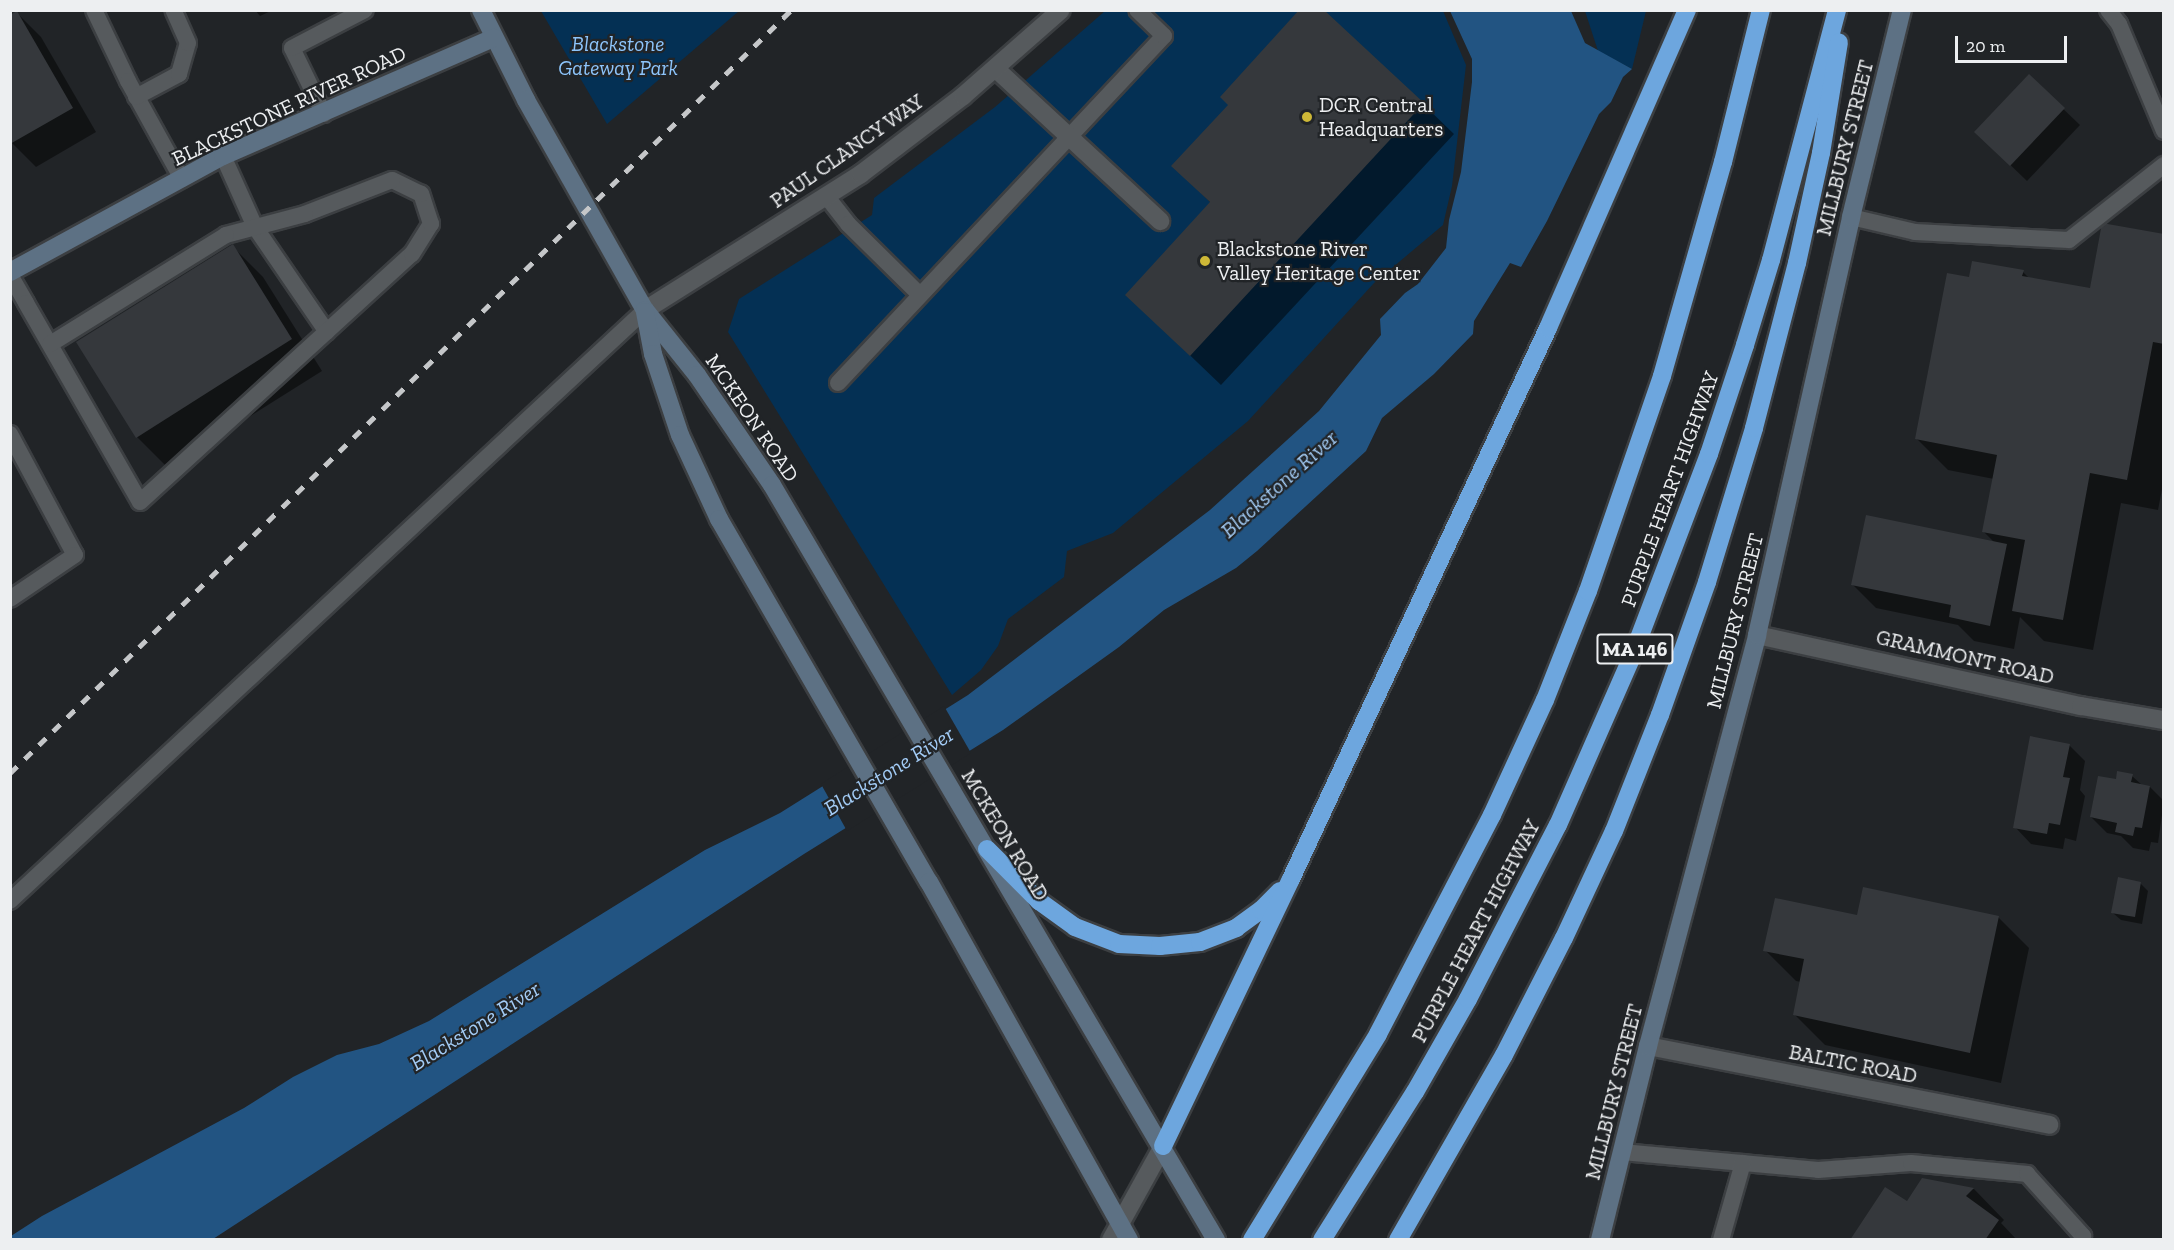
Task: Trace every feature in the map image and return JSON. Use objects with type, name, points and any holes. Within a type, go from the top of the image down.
[{"type":"highway","points":[[1163,1146],[1291,879],[1548,328],[1687,10]]},
{"type":"highway","name":"PURPLE HEART HIGHWAY","points":[[1252,1239],[1378,1034],[1492,815],[1545,700],[1588,591],[1662,376],[1723,162],[1761,10]]},
{"type":"highway","name":"PURPLE HEART HIGHWAY","points":[[1322,1239],[1415,1092],[1468,999],[1558,825],[1633,654],[1710,454],[1745,345],[1774,249],[1836,10]]},
{"type":"highway","points":[[1398,1239],[1504,1055],[1564,938],[1614,831],[1660,715],[1707,582],[1754,428],[1797,263],[1821,153],[1844,10]]},
{"type":"highway","points":[[987,849],[1039,901],[1075,927],[1119,944],[1160,946],[1200,942],[1236,928],[1262,910],[1291,879]]},
{"type":"main road","name":"MCKEON ROAD","points":[[481,10],[493,38],[645,310],[697,375],[772,485],[1216,1239]]},
{"type":"main road","name":"MILLBURY STREET","points":[[1600,1239],[1648,1046],[1757,635],[1851,217],[1902,10]]},
{"type":"main road","name":"BLACKSTONE RIVER ROAD","points":[[10,274],[223,156],[324,114],[493,38]]},
{"type":"main road","name":"MCKEON ROAD","points":[[645,310],[665,393],[699,477],[719,519],[929,882],[1120,1235]]},
{"type":"street","name":"PAUL CLANCY WAY","points":[[645,310],[827,197],[929,123],[996,69],[1061,10]]},
{"type":"street","points":[[996,69],[1160,221]]},
{"type":"street","name":"GRAMMONT ROAD","points":[[1757,635],[2081,706],[2163,720]]},
{"type":"street","name":"BALTIC ROAD","points":[[1648,1046],[2049,1125]]},
{"type":"street","points":[[1120,1235],[1163,1146]]},
{"type":"lane","points":[[94,10],[136,97],[182,179]]},
{"type":"lane","points":[[136,97],[179,74],[188,43],[173,10]]},
{"type":"lane","points":[[324,114],[292,48],[365,10]]},
{"type":"lane","points":[[838,383],[1164,36],[1137,10]]},
{"type":"lane","points":[[2109,10],[2120,24],[2163,131]]},
{"type":"lane","points":[[223,156],[255,227],[327,332]]},
{"type":"lane","points":[[1851,217],[1915,232],[2069,240],[2163,165]]},
{"type":"lane","points":[[10,274],[140,502],[412,254],[431,224],[421,194],[392,180],[305,214],[226,235],[50,344]]},
{"type":"lane","points":[[827,197],[848,224],[920,295]]},
{"type":"lane","points":[[10,902],[645,310]]},
{"type":"lane","points":[[10,434],[75,555],[10,599]]},
{"type":"lane","points":[[1622,1152],[1818,1170],[1911,1163],[2027,1174],[2083,1236],[2082,1239]]},
{"type":"lane","points":[[1721,1239],[1743,1163]]},
{"type":"green space","name":"Blackstone Gateway Park","points":[[541,11],[739,11],[607,124]]},
{"type":"green space","points":[[1105,11],[1443,11],[1466,65],[1452,186],[1443,225],[1374,283],[1248,421],[1113,533],[1067,551],[1064,577],[1008,619],[998,646],[981,670],[952,695],[728,332],[739,299],[872,215],[874,198],[995,107]]},
{"type":"green space","points":[[1585,11],[1646,11],[1632,69],[1598,51]]},
{"type":"water","name":"Blackstone River","points":[[1450,11],[1571,11],[1585,43],[1632,69],[1623,77],[1611,102],[1599,114],[1547,221],[1521,267],[1510,263],[1474,321],[1473,334],[1434,374],[1382,418],[1366,451],[1257,551],[1236,568],[1164,610],[1119,647],[1003,730],[804,854],[213,1239],[11,1240],[11,1236],[42,1216],[244,1108],[293,1077],[337,1055],[379,1044],[429,1021],[705,850],[780,813],[968,695],[1210,510],[1319,411],[1381,335],[1380,319],[1405,293],[1418,284],[1446,248],[1449,220],[1461,172],[1472,82],[1472,59]]},
{"type":"pier","points":[[944,706],[971,753],[847,831],[821,784]]},
{"type":"building","points":[[1299,10],[1324,10],[1424,103],[1190,356],[1125,295],[1210,202],[1171,166],[1228,105],[1220,97]]},
{"type":"building","points":[[17,11],[73,108],[10,144],[10,15]]},
{"type":"building","points":[[2029,74],[2065,108],[2010,166],[1974,132]]},
{"type":"building","points":[[2102,223],[2164,234],[2164,344],[2153,342],[2127,480],[2090,473],[2063,620],[2012,611],[2025,540],[1982,532],[1997,455],[1915,439],[1947,273],[1969,277],[1972,261],[2024,270],[2022,276],[2090,288]]},
{"type":"building","points":[[233,244],[292,339],[136,438],[76,342]]},
{"type":"building","points":[[1866,515],[2007,544],[1990,626],[1949,617],[1951,605],[1851,585]]},
{"type":"building","points":[[2030,736],[2070,744],[2063,777],[2070,778],[2060,825],[2049,823],[2047,834],[2013,828]]},
{"type":"building","points":[[2117,771],[2133,774],[2131,782],[2150,786],[2142,828],[2135,827],[2133,836],[2115,832],[2117,823],[2090,817],[2098,776],[2116,779]]},
{"type":"building","points":[[2118,877],[2141,882],[2135,917],[2111,913]]},
{"type":"building","points":[[1863,887],[1999,916],[1970,1053],[1793,1015],[1804,959],[1763,951],[1775,898],[1857,915]]},
{"type":"building","points":[[1922,1178],[1974,1188],[1966,1196],[1999,1220],[1985,1240],[1850,1240],[1885,1187],[1907,1201]]},
{"type":"railway","points":[[10,773],[791,10]]},
{"type":"place","name":"DCR Central Headquarters","points":[[1307,117]]},
{"type":"place","name":"Blackstone River Valley Heritage Center","points":[[1205,261]]}]
